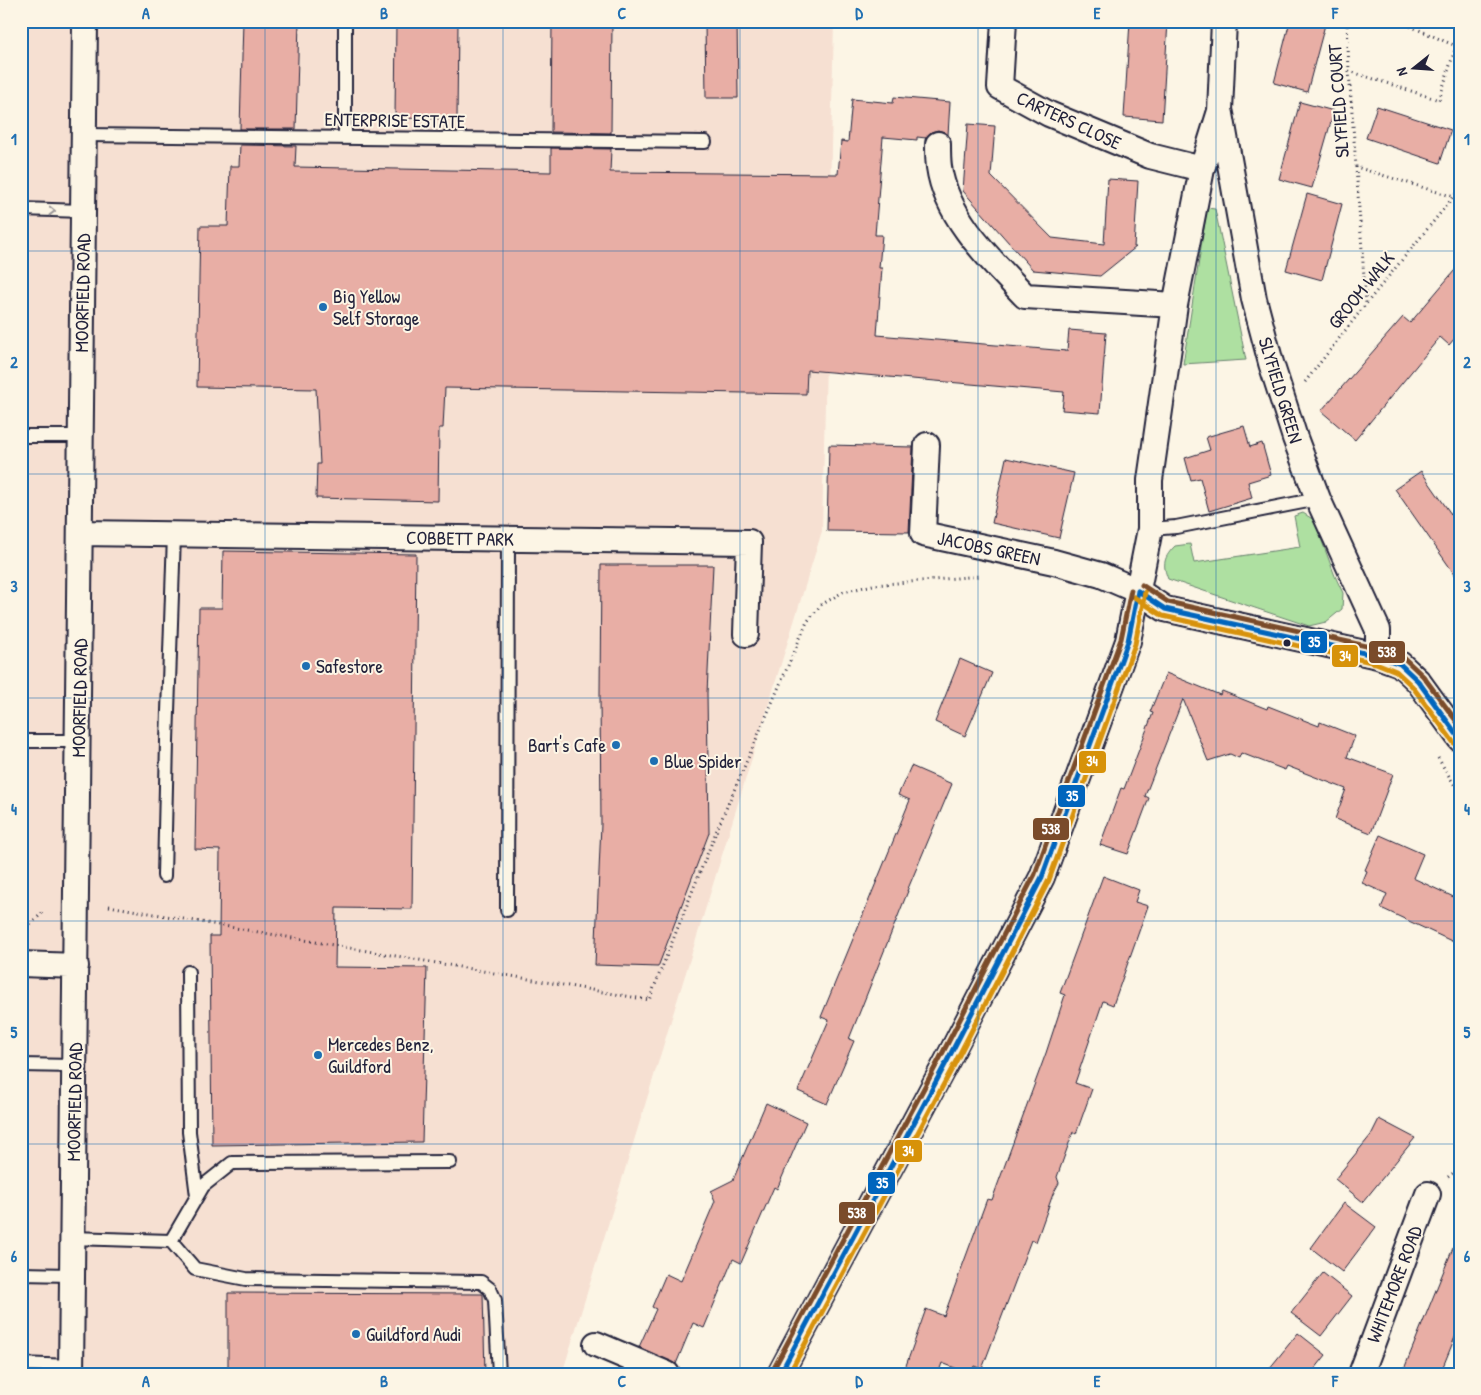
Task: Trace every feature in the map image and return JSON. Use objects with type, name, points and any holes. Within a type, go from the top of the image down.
[{"type":"street","name":"MOORFIELD ROAD","points":[[71,1370],[85,21]]},
{"type":"street","name":"CARTERS CLOSE","points":[[1004,21],[1000,87],[1049,114],[1150,156],[1202,169]]},
{"type":"street","name":"SLYFIELD GREEN","points":[[1224,21],[1220,111],[1254,299],[1285,408],[1318,499],[1378,630],[1378,656]]},
{"type":"street","name":"SLYFIELD GREEN","points":[[780,1374],[947,1061],[1042,877],[1128,642],[1150,529],[1150,480],[1175,306],[1202,169],[1220,111]]},
{"type":"street","points":[[938,144],[939,168],[946,193],[964,226],[985,254],[1025,296],[1175,306]]},
{"type":"street","name":"JACOBS GREEN","points":[[927,445],[923,534],[1092,572],[1138,591]]},
{"type":"street","name":"COBBETT PARK","points":[[80,534],[748,542],[746,634]]},
{"type":"street","points":[[1138,591],[1164,609],[1378,656],[1400,664],[1418,681],[1460,739]]},
{"type":"street","points":[[21,964],[76,966]]},
{"type":"street","name":"WHITEMORE ROAD","points":[[1361,1374],[1428,1194]]},
{"type":"street","points":[[596,1344],[667,1374]]},
{"type":"lane","points":[[345,23],[345,138]]},
{"type":"lane","name":"ENTERPRISE ESTATE","points":[[84,136],[705,142]]},
{"type":"lane","points":[[21,210],[83,211]]},
{"type":"lane","points":[[21,436],[80,436]]},
{"type":"lane","points":[[1150,529],[1176,527],[1318,499]]},
{"type":"lane","points":[[164,876],[174,535]]},
{"type":"lane","points":[[507,910],[508,539]]},
{"type":"lane","points":[[21,741],[78,741]]},
{"type":"lane","points":[[188,972],[189,1132],[197,1196]]},
{"type":"lane","points":[[21,1065],[74,1066]]},
{"type":"lane","points":[[171,1241],[203,1186],[232,1163],[450,1162]]},
{"type":"lane","points":[[71,1238],[171,1241],[195,1269],[246,1279],[481,1282],[490,1289],[495,1300],[499,1374]]},
{"type":"lane","points":[[21,1274],[71,1275]]},
{"type":"lane","points":[[21,1364],[71,1370]]},
{"type":"path","name":"SLYFIELD COURT","points":[[1348,21],[1349,71],[1356,167],[1454,197]]},
{"type":"path","points":[[1349,71],[1439,100],[1456,46],[1398,21]]},
{"type":"path","points":[[1356,167],[1366,304]]},
{"type":"path","name":"GROOM WALK","points":[[1285,408],[1366,304],[1460,189]]},
{"type":"path","points":[[109,906],[649,1000],[716,832],[807,622],[821,605],[843,592],[873,585],[986,576]]},
{"type":"path","points":[[1435,752],[1460,794]]},
{"type":"path","points":[[21,928],[32,923],[43,912]]},
{"type":"shaded area","points":[[21,21],[834,21],[822,531],[562,1374],[21,1374]]},
{"type":"green space","points":[[1207,208],[1215,209],[1246,360],[1183,364]]},
{"type":"green space","points":[[1303,513],[1314,520],[1343,593],[1342,609],[1326,622],[1309,626],[1168,579],[1165,561],[1175,546],[1190,544],[1194,563],[1300,547],[1294,516]]},
{"type":"building","points":[[243,21],[299,21],[296,129],[240,129]]},
{"type":"building","points":[[396,21],[458,21],[457,119],[395,118]]},
{"type":"building","points":[[552,21],[612,21],[611,133],[551,132]]},
{"type":"building","points":[[705,21],[737,21],[738,98],[706,98]]},
{"type":"building","points":[[1130,21],[1168,21],[1162,120],[1124,117]]},
{"type":"building","points":[[1290,21],[1326,21],[1307,92],[1274,83]]},
{"type":"building","points":[[894,97],[950,102],[948,135],[938,130],[931,132],[926,138],[917,137],[917,140],[883,137],[875,235],[882,235],[879,268],[882,268],[877,335],[1067,351],[1069,330],[1106,333],[1100,413],[1062,410],[1064,392],[807,370],[806,394],[445,388],[443,428],[439,428],[438,501],[316,498],[317,464],[320,464],[316,389],[197,387],[200,226],[228,226],[230,166],[239,166],[240,145],[296,146],[295,167],[551,172],[551,148],[611,149],[610,172],[838,174],[841,141],[848,142],[852,99],[893,103]]},
{"type":"building","points":[[1300,102],[1334,111],[1312,188],[1279,179]]},
{"type":"building","points":[[1377,106],[1451,130],[1440,163],[1366,138]]},
{"type":"building","points":[[968,124],[995,126],[991,176],[1052,238],[1104,244],[1108,179],[1138,181],[1134,247],[1136,247],[1100,276],[1033,270],[963,191]]},
{"type":"building","points":[[1307,194],[1342,204],[1322,280],[1286,270]]},
{"type":"building","points":[[1460,264],[1460,332],[1449,345],[1440,337],[1355,440],[1321,411],[1403,317],[1410,323]]},
{"type":"building","points":[[1244,426],[1250,447],[1262,443],[1271,475],[1248,482],[1252,498],[1209,511],[1200,478],[1191,480],[1185,458],[1210,450],[1206,437]]},
{"type":"building","points":[[829,445],[913,447],[909,532],[827,531]]},
{"type":"building","points":[[1006,458],[1074,473],[1059,538],[992,523]]},
{"type":"building","points":[[1421,471],[1460,527],[1460,582],[1395,489]]},
{"type":"building","points":[[223,551],[416,554],[412,909],[336,908],[335,967],[427,968],[422,1142],[212,1145],[210,936],[219,936],[220,850],[195,849],[199,608],[222,608]]},
{"type":"building","points":[[601,565],[713,565],[707,693],[709,833],[658,967],[595,965],[601,824]]},
{"type":"building","points":[[960,659],[992,673],[965,736],[935,722]]},
{"type":"building","points":[[1166,673],[1220,695],[1222,691],[1267,709],[1268,706],[1319,726],[1320,722],[1355,736],[1347,757],[1393,774],[1371,833],[1335,819],[1346,789],[1287,766],[1285,770],[1241,753],[1239,758],[1230,754],[1208,761],[1183,699],[1145,796],[1149,798],[1128,854],[1100,845],[1121,788],[1124,789],[1153,713],[1150,712]]},
{"type":"building","points":[[911,766],[952,784],[907,891],[849,1039],[854,1041],[827,1104],[798,1091],[829,1020],[821,1017],[910,800],[898,795]]},
{"type":"building","points":[[1380,835],[1423,854],[1413,878],[1460,900],[1460,945],[1381,908],[1387,894],[1362,883],[1367,871],[1365,870]]},
{"type":"building","points":[[1103,876],[1139,890],[1135,902],[1148,906],[1113,1005],[1103,1001],[1075,1083],[1092,1089],[1076,1134],[1073,1132],[1057,1177],[1059,1183],[1053,1194],[1036,1242],[1031,1240],[982,1369],[974,1366],[971,1374],[942,1363],[938,1374],[903,1374],[926,1309],[944,1316],[987,1199],[992,1200],[1046,1053],[1065,995],[1060,993]]},
{"type":"building","points":[[766,1103],[806,1122],[777,1189],[774,1187],[741,1263],[733,1259],[704,1328],[693,1323],[676,1364],[639,1347],[656,1309],[652,1307],[666,1274],[681,1281],[715,1201],[711,1191],[733,1180]]},
{"type":"building","points":[[1379,1119],[1415,1138],[1363,1202],[1335,1179],[1371,1135]]},
{"type":"building","points":[[1344,1203],[1376,1227],[1342,1272],[1311,1248]]},
{"type":"building","points":[[1459,1233],[1460,1325],[1440,1374],[1402,1374]]},
{"type":"building","points":[[1323,1273],[1352,1296],[1321,1336],[1291,1313]]},
{"type":"building","name":"Guildford Audi","points":[[228,1293],[483,1294],[485,1374],[228,1374]]},
{"type":"building","points":[[1298,1333],[1326,1355],[1311,1374],[1265,1374]]},
{"type":"transit line","name":"538","points":[[1142,585],[1168,602],[1380,649],[1404,658],[1423,676],[1460,726]]},
{"type":"transit line","name":"538","points":[[773,1370],[940,1058],[1035,874],[1121,639],[1131,590]]},
{"type":"transit line","name":"35","points":[[1138,591],[1165,609],[1378,656],[1400,664],[1418,681],[1460,739]]},
{"type":"transit line","name":"35","points":[[780,1374],[947,1061],[1042,877],[1128,641],[1138,591]]},
{"type":"transit line","name":"34","points":[[789,1374],[954,1065],[1049,880],[1135,644],[1145,592]]},
{"type":"transit line","name":"34","points":[[1134,597],[1163,616],[1376,663],[1396,671],[1412,686],[1454,743]]},
{"type":"place","name":"Big Yellow Self Storage","points":[[323,307]]},
{"type":"place","name":"Safestore","points":[[306,666]]},
{"type":"place","name":"Bart's Cafe","points":[[616,745]]},
{"type":"place","name":"Blue Spider","points":[[654,761]]},
{"type":"place","name":"Mercedes Benz, Guildford","points":[[318,1055]]},
{"type":"place","name":"Guildford Audi","points":[[356,1334]]}]
